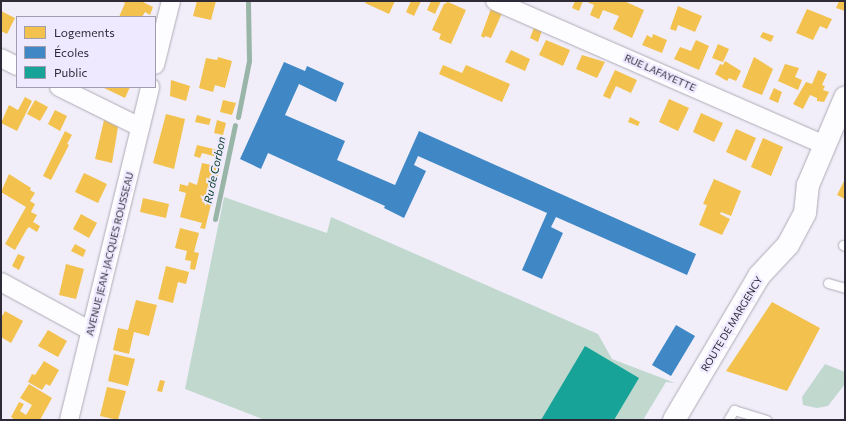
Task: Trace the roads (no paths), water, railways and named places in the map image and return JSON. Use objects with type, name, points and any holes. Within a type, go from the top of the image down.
[{"type":"main road","name":"ROUTE DE MARGENCY","points":[[674,420],[760,276],[788,246],[805,213],[808,185],[845,98]]},
{"type":"street","points":[[156,61],[171,1]]},
{"type":"street","name":"RUE LAFAYETTE","points":[[495,1],[826,145]]},
{"type":"street","points":[[1,58],[16,66]]},
{"type":"street","points":[[61,88],[140,127]]},
{"type":"street","name":"AVENUE JEAN-JACQUES ROUSSEAU","points":[[69,420],[150,88]]},
{"type":"street","points":[[1,282],[91,331]]},
{"type":"lane","points":[[828,283],[845,288]]},
{"type":"lane","points":[[728,420],[734,410],[767,420]]},
{"type":"waterway","name":"Ru de Corbon","points":[[238,117],[249,61],[248,1]]},
{"type":"waterway","name":"Ru de Corbon","points":[[215,219],[235,125]]}]
